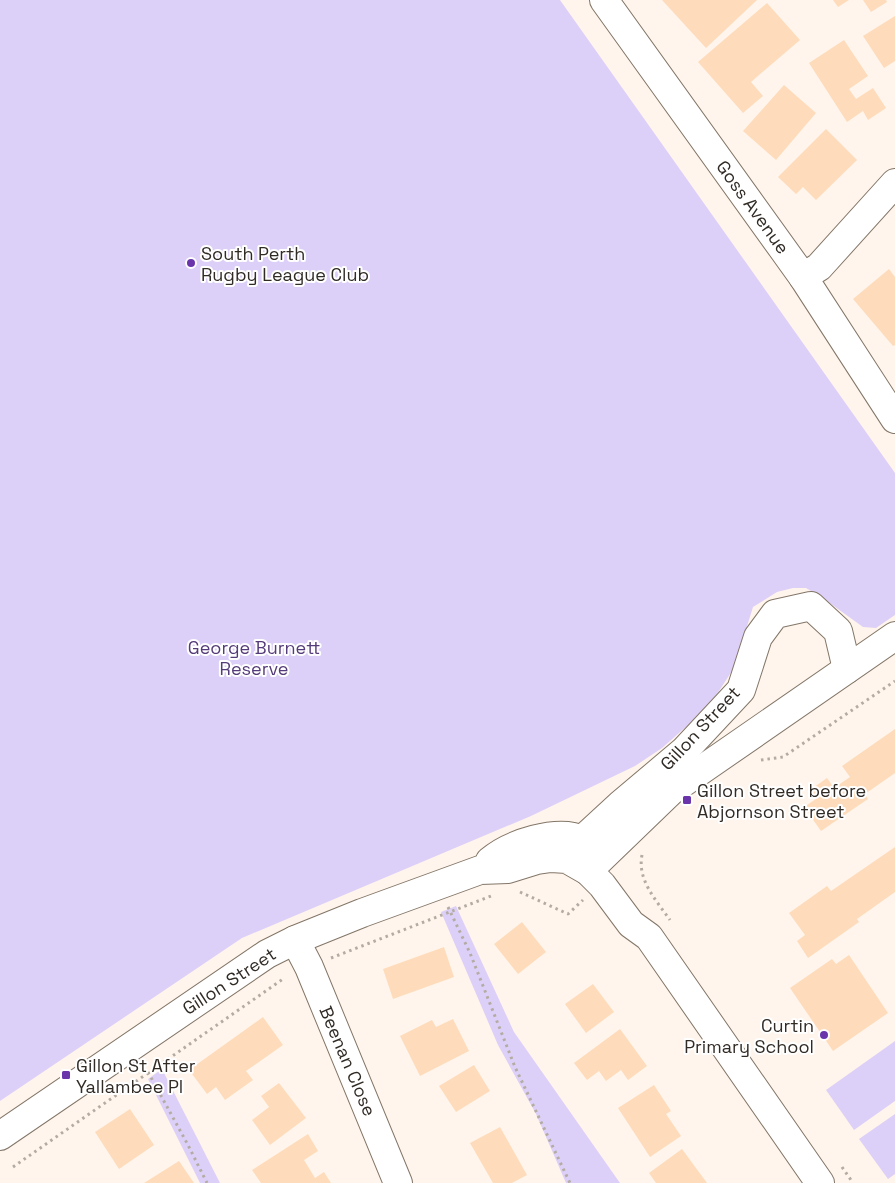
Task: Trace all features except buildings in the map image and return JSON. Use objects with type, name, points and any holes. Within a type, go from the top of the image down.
[{"type":"street","name":"Goss Avenue","points":[[604,0],[803,277],[895,419]]},
{"type":"street","points":[[803,277],[819,267],[895,183]]},
{"type":"street","name":"Gillon Street","points":[[585,857],[620,805],[684,751],[741,690],[758,637],[775,614],[811,606],[838,631],[847,669]]},
{"type":"street","name":"Gillon Street","points":[[0,1136],[235,975],[267,954],[295,940],[480,870],[508,869],[550,858],[585,857],[672,791],[895,636]]},
{"type":"street","points":[[585,857],[643,916],[649,937],[820,1183]]},
{"type":"street","name":"Beenan Close","points":[[295,940],[309,967],[398,1183]]},
{"type":"path","points":[[760,760],[782,757],[895,680]]},
{"type":"path","points":[[644,847],[640,865],[646,885],[674,926]]},
{"type":"path","points":[[440,884],[450,912],[470,953],[516,1067],[570,1183]]},
{"type":"path","points":[[518,892],[568,914],[585,898]]},
{"type":"path","points":[[327,960],[493,895]]},
{"type":"path","points":[[13,1167],[283,979]]},
{"type":"path","points":[[148,1072],[207,1183]]},
{"type":"path","points":[[842,1167],[853,1183]]},
{"type":"green space","name":"George Burnett Reserve","points":[[0,0],[560,0],[895,473],[895,615],[876,628],[863,627],[806,588],[793,588],[777,592],[753,607],[734,668],[717,694],[688,725],[662,748],[635,766],[531,816],[242,938],[0,1101]]},
{"type":"green space","points":[[456,906],[514,1032],[620,1183],[566,1183],[536,1114],[498,1045],[441,912]]},
{"type":"green space","points":[[895,1041],[895,1101],[854,1130],[826,1090]]},
{"type":"green space","points":[[162,1069],[220,1183],[200,1183],[148,1079]]},
{"type":"green space","points":[[895,1114],[895,1174],[888,1179],[859,1139]]},
{"type":"place","name":"South Perth Rugby League Club","points":[[191,263]]},
{"type":"place","name":"Gillon Street before Abjornson Street","points":[[687,800]]},
{"type":"place","name":"Curtin Primary School","points":[[824,1035]]},
{"type":"place","name":"Gillon St After Yallambee Pl","points":[[66,1075]]}]
